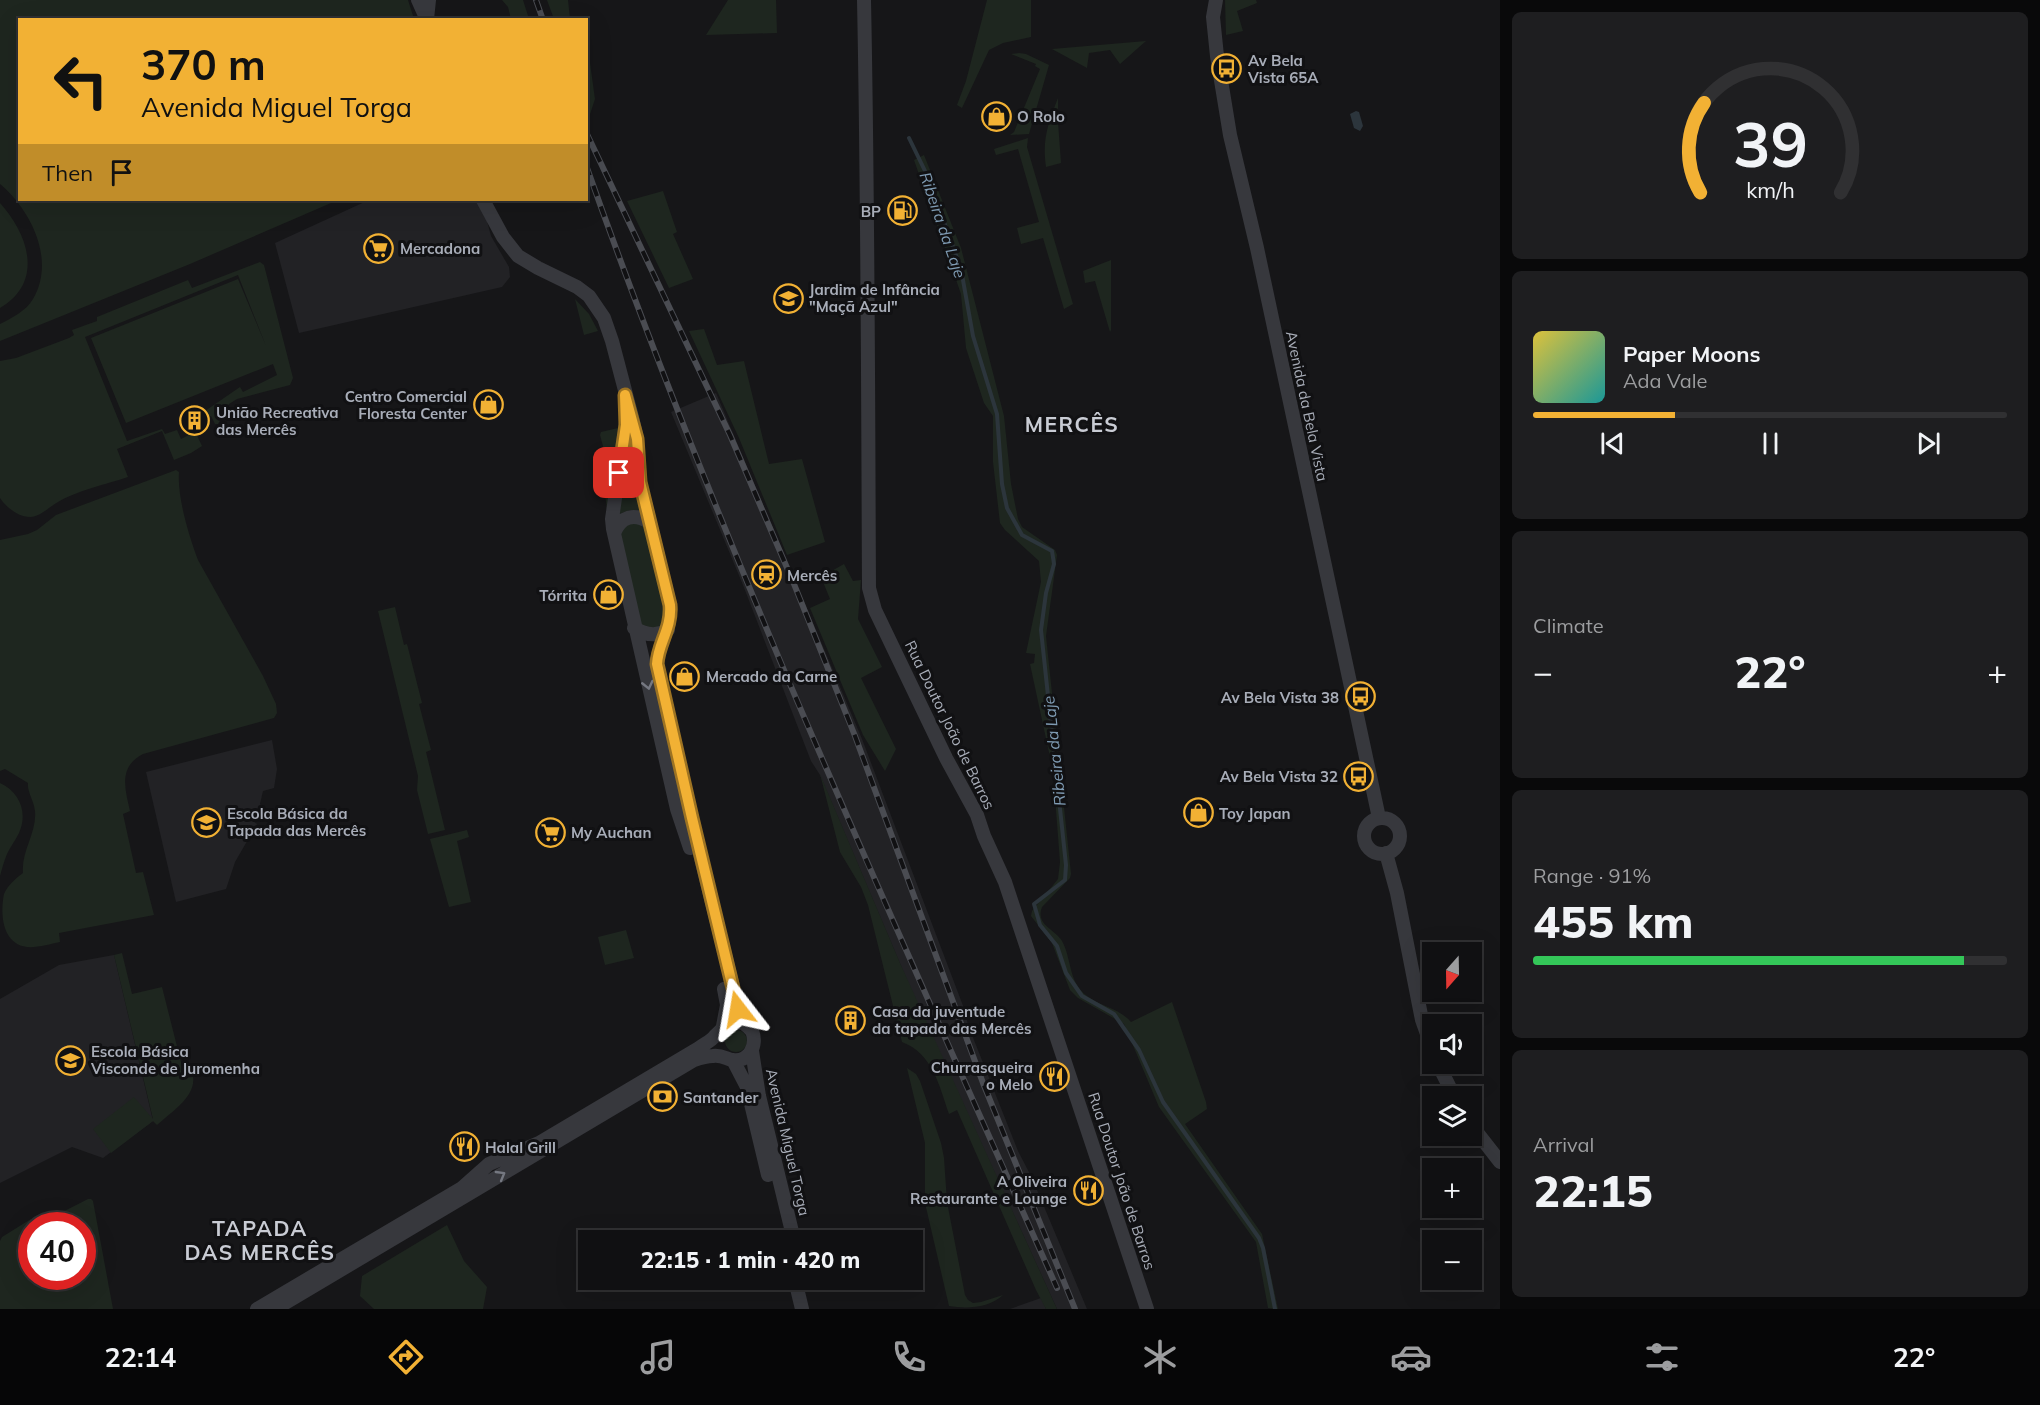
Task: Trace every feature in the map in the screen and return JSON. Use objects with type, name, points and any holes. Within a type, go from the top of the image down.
[{"type":"street","name":"Rua Doutor João de Barros","points":[[864,0],[869,282],[867,385],[869,588],[875,610],[946,758],[977,815],[1005,882],[1147,1309]]},
{"type":"street","name":"Avenida da Bela Vista","points":[[1216,0],[1214,27],[1230,135],[1257,248],[1379,818]]},
{"type":"street","points":[[421,1],[427,18]]},
{"type":"street","points":[[484,201],[503,237],[518,256],[577,287],[598,306],[609,330],[637,439],[640,482],[670,605],[668,630],[657,655],[657,664],[697,841],[742,1023]]},
{"type":"street","points":[[625,395],[626,425],[612,519],[614,533],[677,809],[688,842],[724,988],[727,1005],[717,1046],[728,1058]]},
{"type":"street","points":[[614,533],[616,526],[626,518],[639,517],[649,522]]},
{"type":"street","points":[[634,628],[649,634],[668,630]]},
{"type":"street","points":[[1379,818],[1390,820],[1398,828],[1399,833],[1398,843],[1386,853],[1376,853],[1365,843],[1366,827],[1379,818]]},
{"type":"street","points":[[1386,853],[1397,893],[1422,1020]]},
{"type":"street","points":[[257,1309],[462,1188],[489,1164],[538,1143],[690,1053],[720,1030],[735,1022],[742,1023],[748,1026],[754,1035],[752,1051],[744,1058],[713,1055],[694,1060],[275,1309]]},
{"type":"street","name":"Avenida Miguel Torga","points":[[752,1051],[759,1096],[792,1230]]},
{"type":"street","name":"Avenida Miguel Torga","points":[[728,1058],[747,1087],[783,1230]]},
{"type":"street","points":[[1482,1139],[1500,1162]]},
{"type":"street","points":[[797,1290],[802,1309]]},
{"type":"street","points":[[806,1290],[811,1309]]},
{"type":"shaded area","points":[[0,0],[408,0],[414,18],[18,18],[18,201],[336,201],[190,264],[0,341],[0,324],[18,314],[33,299],[42,268],[41,252],[30,222],[21,207],[0,184]]},
{"type":"shaded area","points":[[502,0],[523,0],[529,18],[511,18],[508,7]]},
{"type":"shaded area","points":[[547,0],[568,0],[570,18],[554,18]]},
{"type":"shaded area","points":[[728,0],[776,0],[777,33],[706,35]]},
{"type":"shaded area","points":[[987,0],[1031,0],[1031,37],[1003,43],[989,50],[962,108],[957,105],[966,81]]},
{"type":"shaded area","points":[[1225,0],[1256,0],[1257,3],[1237,11],[1243,31],[1226,35]]},
{"type":"shaded area","points":[[1146,41],[1120,64],[1110,50],[1089,53],[1087,68],[1052,49]]},
{"type":"shaded area","points":[[588,48],[595,99],[589,117],[588,115]]},
{"type":"shaded area","points":[[1019,53],[1049,65],[1029,134],[1010,135],[1014,132],[1040,69],[1035,66],[1036,64],[1011,54]]},
{"type":"shaded area","points":[[1058,98],[1061,163],[1046,167],[1047,132]]},
{"type":"shaded area","points":[[1359,112],[1363,126],[1360,131],[1354,128],[1350,114]]},
{"type":"shaded area","points":[[1028,138],[1027,147],[1073,304],[1064,309],[1043,238],[1021,244],[1017,228],[1039,222],[1018,149],[996,155],[994,149]]},
{"type":"shaded area","points":[[924,155],[961,248],[1004,416],[1011,484],[1018,519],[1022,527],[1055,550],[1057,555],[1046,636],[1071,874],[1070,878],[1042,907],[1041,918],[1043,923],[1062,941],[1076,984],[1092,1000],[1121,1014],[1131,1022],[1172,1002],[1207,1109],[1185,1124],[1262,1234],[1278,1309],[1268,1308],[1256,1242],[1159,1107],[1124,1024],[1078,998],[1070,990],[1052,943],[1031,916],[1032,911],[1058,879],[1060,862],[1053,771],[1030,664],[1034,663],[1035,654],[1026,653],[1041,582],[1039,561],[1000,523],[993,462],[993,416],[984,403],[966,348],[961,294],[914,160]]},
{"type":"shaded area","points":[[663,191],[677,232],[673,234],[693,279],[669,288],[627,201]]},
{"type":"shaded area","points":[[367,201],[476,201],[484,210],[491,236],[509,267],[510,277],[502,287],[299,333],[275,243]]},
{"type":"shaded area","points":[[0,203],[18,229],[24,243],[27,272],[23,285],[14,297],[0,308]]},
{"type":"shaded area","points":[[1111,260],[1110,332],[1095,281],[1085,283],[1083,271]]},
{"type":"shaded area","points":[[260,262],[264,265],[293,378],[290,385],[237,399],[229,404],[218,424],[215,424],[211,416],[208,417],[205,411],[240,387],[243,392],[277,375],[273,364],[126,423],[91,338],[238,279],[266,346],[238,275],[85,337],[127,441],[162,429],[165,434],[177,430],[181,439],[189,435],[187,431],[194,429],[202,446],[174,460],[162,431],[117,449],[128,477],[74,494],[34,517],[21,515],[6,505],[0,498],[0,361],[16,358],[69,338],[74,335],[72,330],[97,321],[97,317],[188,280],[192,288]]},
{"type":"shaded area","points":[[575,299],[589,314],[598,331],[584,335]]},
{"type":"shaded area","points":[[704,329],[717,365],[744,361],[769,464],[802,459],[825,542],[787,555],[739,438],[689,331]]},
{"type":"shaded area","points":[[716,393],[862,739],[965,1011],[968,1025],[1018,1151],[1032,1178],[1087,1309],[1057,1309],[938,1053],[820,775],[811,761],[743,585],[671,412]]},
{"type":"shaded area","points":[[618,428],[617,434],[621,436],[607,509],[599,452],[604,450],[600,435],[601,432]]},
{"type":"shaded area","points":[[631,438],[642,511],[630,510],[619,514],[628,439]]},
{"type":"shaded area","points":[[176,470],[179,472],[184,516],[198,560],[263,676],[276,704],[277,713],[274,718],[143,754],[130,765],[125,787],[130,811],[123,814],[136,873],[143,872],[154,915],[59,933],[60,942],[48,945],[27,947],[19,945],[8,934],[2,910],[4,894],[23,873],[24,857],[34,827],[35,811],[28,783],[5,769],[0,771],[0,540],[28,534],[56,515]]},
{"type":"shaded area","points":[[627,522],[644,525],[667,605],[664,624],[654,630],[639,624],[620,530]]},
{"type":"shaded area","points":[[844,564],[853,581],[861,580],[858,619],[882,667],[861,678],[896,749],[885,771],[863,735],[810,608],[830,599],[821,577]]},
{"type":"shaded area","points":[[395,607],[422,703],[419,704],[431,750],[426,752],[445,830],[428,834],[417,790],[418,776],[378,611]]},
{"type":"shaded area","name":"Escola Básica da Tapada das Mercês","points":[[272,740],[277,769],[274,788],[263,791],[260,804],[265,810],[263,813],[257,809],[251,820],[257,824],[235,862],[226,889],[176,902],[146,772]]},
{"type":"shaded area","points":[[820,774],[900,963],[1057,1309],[1046,1309],[1036,1290],[957,1110],[949,1114],[928,1062],[913,1047],[902,1042],[868,905],[861,887],[840,852]]},
{"type":"shaded area","points":[[0,783],[13,792],[17,798],[23,818],[19,833],[7,854],[0,876]]},
{"type":"shaded area","points":[[467,830],[469,837],[457,841],[471,902],[449,907],[430,839]]},
{"type":"shaded area","points":[[626,930],[634,958],[605,965],[598,937]]},
{"type":"shaded area","points":[[122,953],[132,994],[162,987],[185,1078],[193,1077],[193,1084],[181,1104],[157,1125],[153,1121],[111,1153],[93,1129],[134,1097],[153,1119],[114,955]]},
{"type":"shaded area","name":"Escola Básica Visconde de Juromenha","points":[[114,955],[153,1121],[103,1158],[72,1147],[0,1183],[0,999],[59,965]]},
{"type":"shaded area","points":[[736,1030],[744,1033],[747,1041],[744,1049],[736,1052],[728,1049],[725,1041],[728,1033]]},
{"type":"shaded area","points":[[907,1068],[916,1074],[920,1081],[941,1143],[947,1202],[965,1295],[973,1303],[1003,1295],[991,1303],[970,1307],[949,1306],[925,1203],[925,1143]]},
{"type":"shaded area","points":[[91,1199],[95,1212],[62,1212]]},
{"type":"shaded area","points":[[96,1217],[113,1309],[0,1309],[0,1241],[2,1237],[18,1227],[18,1290],[96,1290]]},
{"type":"shaded area","points":[[447,1225],[464,1261],[487,1287],[483,1309],[374,1309],[360,1296],[362,1276]]},
{"type":"shaded area","points":[[1041,1298],[1046,1309],[1010,1309]]},
{"type":"waterway","name":"Ribeira da Laje","points":[[909,138],[927,175],[961,269],[973,336],[997,414],[1002,484],[1007,508],[1022,535],[1052,551],[1054,564],[1046,593],[1041,630],[1066,865],[1065,880],[1034,904],[1040,925],[1057,946],[1066,973],[1082,996],[1114,1014],[1139,1050],[1163,1102],[1259,1238],[1275,1309]]},
{"type":"railway","points":[[536,0],[542,18]]},
{"type":"railway","points":[[588,136],[730,435],[794,584],[855,736],[983,1083],[1075,1309]]},
{"type":"railway","points":[[588,170],[693,450],[751,591],[871,871],[1057,1288]]},
{"type":"place","name":"Av Bela Vista 65A","points":[[1227,69]]},
{"type":"place","name":"O Rolo","points":[[996,116]]},
{"type":"place","name":"BP","points":[[902,211]]},
{"type":"place","name":"Mercadona","points":[[379,248]]},
{"type":"place","name":"Jardim de Infância \"Maçã Azul\"","points":[[788,298]]},
{"type":"place","name":"Centro Comercial Floresta Center","points":[[488,405]]},
{"type":"place","name":"União Recreativa das Mercês","points":[[195,421]]},
{"type":"place","name":"Mercês","points":[[766,575]]},
{"type":"place","name":"Tórrita","points":[[608,595]]},
{"type":"place","name":"Mercado da Carne","points":[[685,676]]},
{"type":"place","name":"Av Bela Vista 38","points":[[1360,697]]},
{"type":"place","name":"Av Bela Vista 32","points":[[1359,776]]},
{"type":"place","name":"Toy Japan","points":[[1198,813]]},
{"type":"place","name":"Escola Básica da Tapada das Mercês","points":[[206,822]]},
{"type":"place","name":"My Auchan","points":[[550,832]]},
{"type":"place","name":"Casa da juventude da tapada das Mercês","points":[[851,1020]]},
{"type":"place","name":"Escola Básica Visconde de Juromenha","points":[[70,1060]]},
{"type":"place","name":"Churrasqueira o Melo","points":[[1054,1076]]},
{"type":"place","name":"Santander","points":[[662,1097]]},
{"type":"place","name":"Halal Grill","points":[[464,1147]]},
{"type":"place","name":"A Oliveira Restaurante e Lounge","points":[[1088,1190]]},
{"type":"district","name":"MERCÊS","points":[[1072,424]]},
{"type":"district","name":"TAPADA DAS MERCÊS","points":[[260,1240]]},
{"type":"route","points":[[619,473],[627,415],[625,395],[637,439],[640,482],[670,605],[670,623],[657,655],[657,664],[738,1009]]}]
